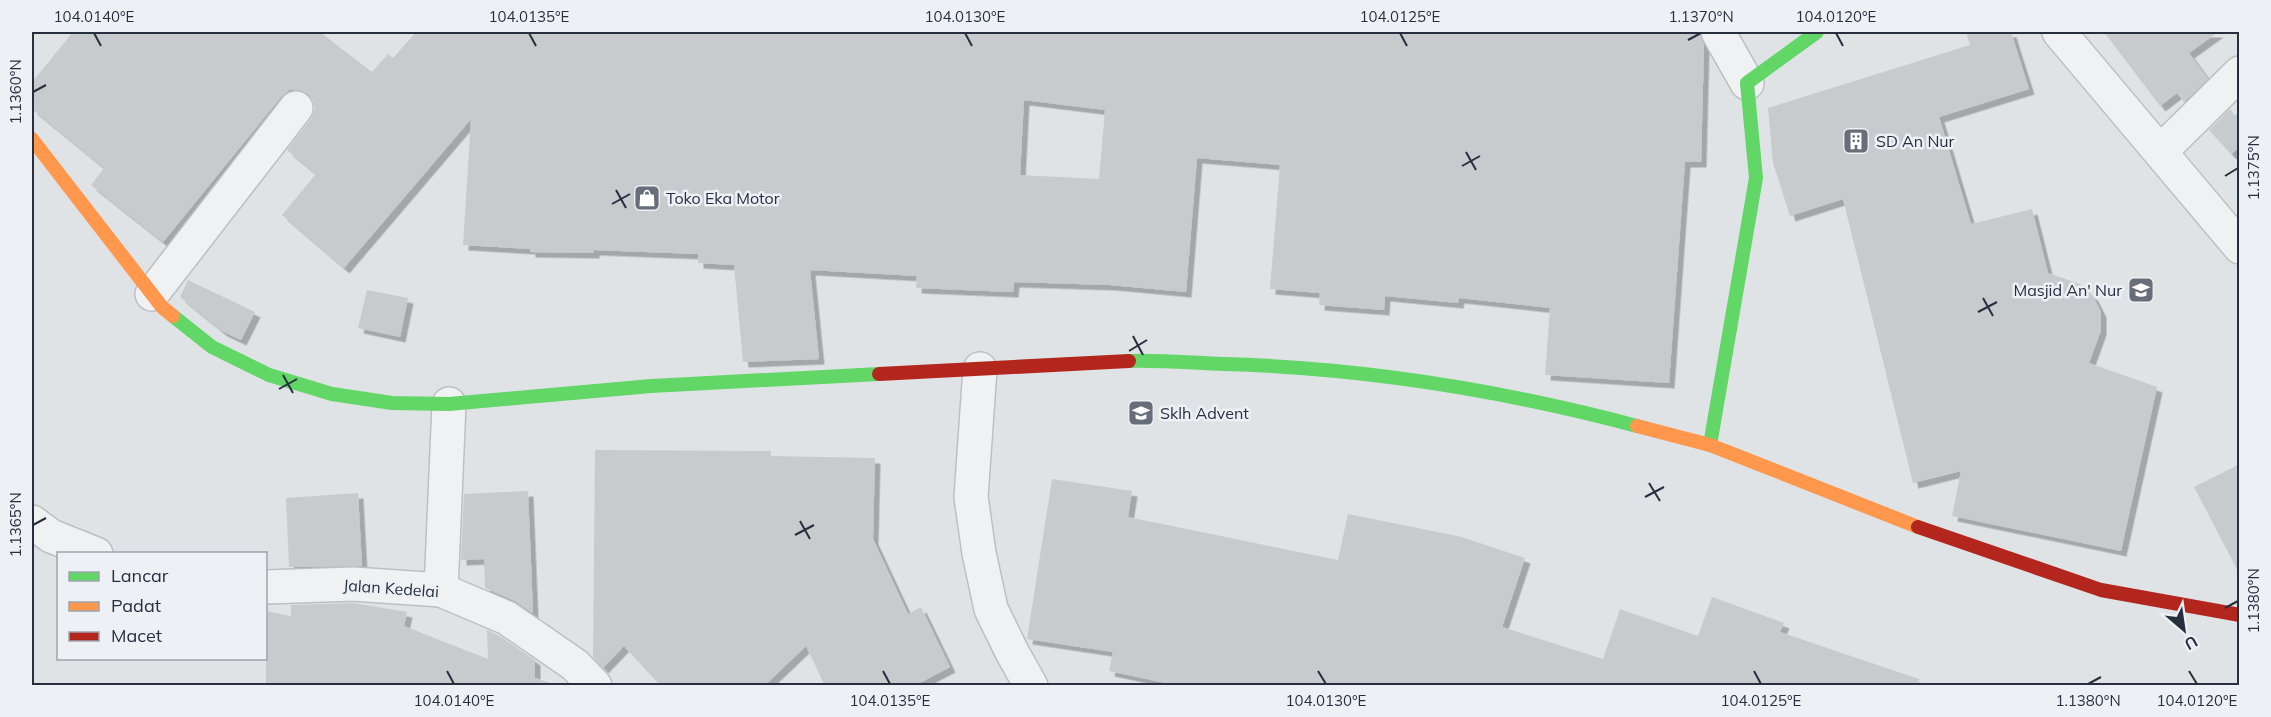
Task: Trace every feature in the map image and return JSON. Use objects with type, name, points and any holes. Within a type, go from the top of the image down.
[{"type":"street","points":[[1710,445],[1756,178],[1747,83],[1718,32]]},
{"type":"street","points":[[1747,83],[1817,32]]},
{"type":"street","points":[[2058,32],[2240,247]]},
{"type":"street","points":[[2161,151],[2240,73]]},
{"type":"street","points":[[152,294],[296,108]]},
{"type":"street","points":[[32,139],[162,307],[212,346],[269,375],[332,394],[392,402],[449,404],[651,386],[1137,361],[1267,365],[1385,375],[1480,389],[1710,445],[1921,528],[2101,590],[2240,615]]},
{"type":"street","points":[[980,369],[971,497],[979,553],[991,609],[1031,686]]},
{"type":"street","points":[[441,590],[449,404]]},
{"type":"street","points":[[32,522],[51,536],[91,552]]},
{"type":"street","name":"Jalan Kedelai","points":[[267,587],[353,584],[441,590],[507,618],[575,665],[595,686]]},
{"type":"building","points":[[73,32],[320,32],[372,72],[388,54],[393,58],[416,32],[1617,32],[1700,34],[1704,46],[1701,162],[1685,162],[1669,383],[1545,375],[1550,308],[1459,298],[1458,303],[1385,296],[1384,310],[1319,305],[1320,293],[1270,289],[1280,165],[1197,158],[1186,292],[1110,285],[1014,282],[1013,292],[916,288],[917,276],[810,270],[819,359],[743,362],[734,265],[698,263],[698,254],[594,250],[594,253],[530,252],[530,249],[463,245],[471,119],[344,268],[282,215],[316,174],[287,150],[311,119],[315,110],[313,100],[308,94],[299,90],[289,90],[281,97],[163,242],[91,185],[104,168],[32,109],[32,82]],"holes":[[[1024,100],[1105,110],[1099,179],[1020,175]]]},
{"type":"building","points":[[1966,32],[2011,32],[2029,89],[1939,117],[1971,224],[2032,209],[2048,273],[2080,284],[2093,296],[2101,312],[2101,330],[2089,363],[2157,387],[2121,551],[1952,516],[1961,471],[1913,483],[1843,199],[1790,216],[1773,163],[1768,108],[1970,45]]},
{"type":"building","points":[[2104,32],[2218,32],[2189,53],[2208,79],[2184,102],[2177,93],[2160,106]]},
{"type":"building","points":[[2230,109],[2240,122],[2240,147],[2231,154],[2209,130]]},
{"type":"building","points":[[188,280],[255,312],[241,340],[222,331],[180,297]]},
{"type":"building","points":[[367,290],[408,298],[400,337],[358,328]]},
{"type":"building","points":[[595,450],[771,451],[771,456],[875,458],[873,539],[908,614],[921,607],[950,667],[914,686],[825,686],[806,646],[764,686],[661,686],[624,646],[603,668],[593,657]]},
{"type":"building","points":[[2240,464],[2240,575],[2194,487]]},
{"type":"building","points":[[1052,479],[1132,491],[1128,517],[1338,560],[1348,514],[1462,537],[1525,558],[1502,627],[1603,659],[1620,609],[1698,636],[1712,597],[1784,623],[1780,632],[1919,679],[1918,686],[1180,686],[1109,671],[1113,652],[1027,639]]},
{"type":"building","points":[[528,491],[533,613],[515,601],[485,588],[484,559],[461,560],[464,494]]},
{"type":"building","points":[[358,493],[362,566],[289,567],[286,498]]},
{"type":"building","points":[[353,603],[407,612],[404,626],[488,659],[487,630],[535,660],[535,678],[550,683],[549,686],[266,686],[267,611],[291,616],[291,605]]},
{"type":"traffic: fast","points":[[1710,445],[1756,178],[1747,83],[1817,32]]},
{"type":"traffic: fast","points":[[173,316],[212,347],[269,375],[332,394],[392,403],[449,404],[651,386],[879,374]]},
{"type":"traffic: fast","points":[[1129,361],[1276,366],[1381,376],[1484,392],[1637,426]]},
{"type":"traffic: slow","points":[[32,139],[162,307],[173,316]]},
{"type":"traffic: slow","points":[[1637,426],[1710,445],[1918,527]]},
{"type":"traffic: jam","points":[[879,374],[1129,361]]},
{"type":"traffic: jam","points":[[1918,527],[2101,590],[2240,615]]},
{"type":"place","name":"SD An Nur","points":[[1856,141]]},
{"type":"place","name":"Toko Eka Motor","points":[[647,198]]},
{"type":"place","name":"Masjid An' Nur","points":[[2141,290]]},
{"type":"place","name":"Sklh Advent","points":[[1141,413]]}]
